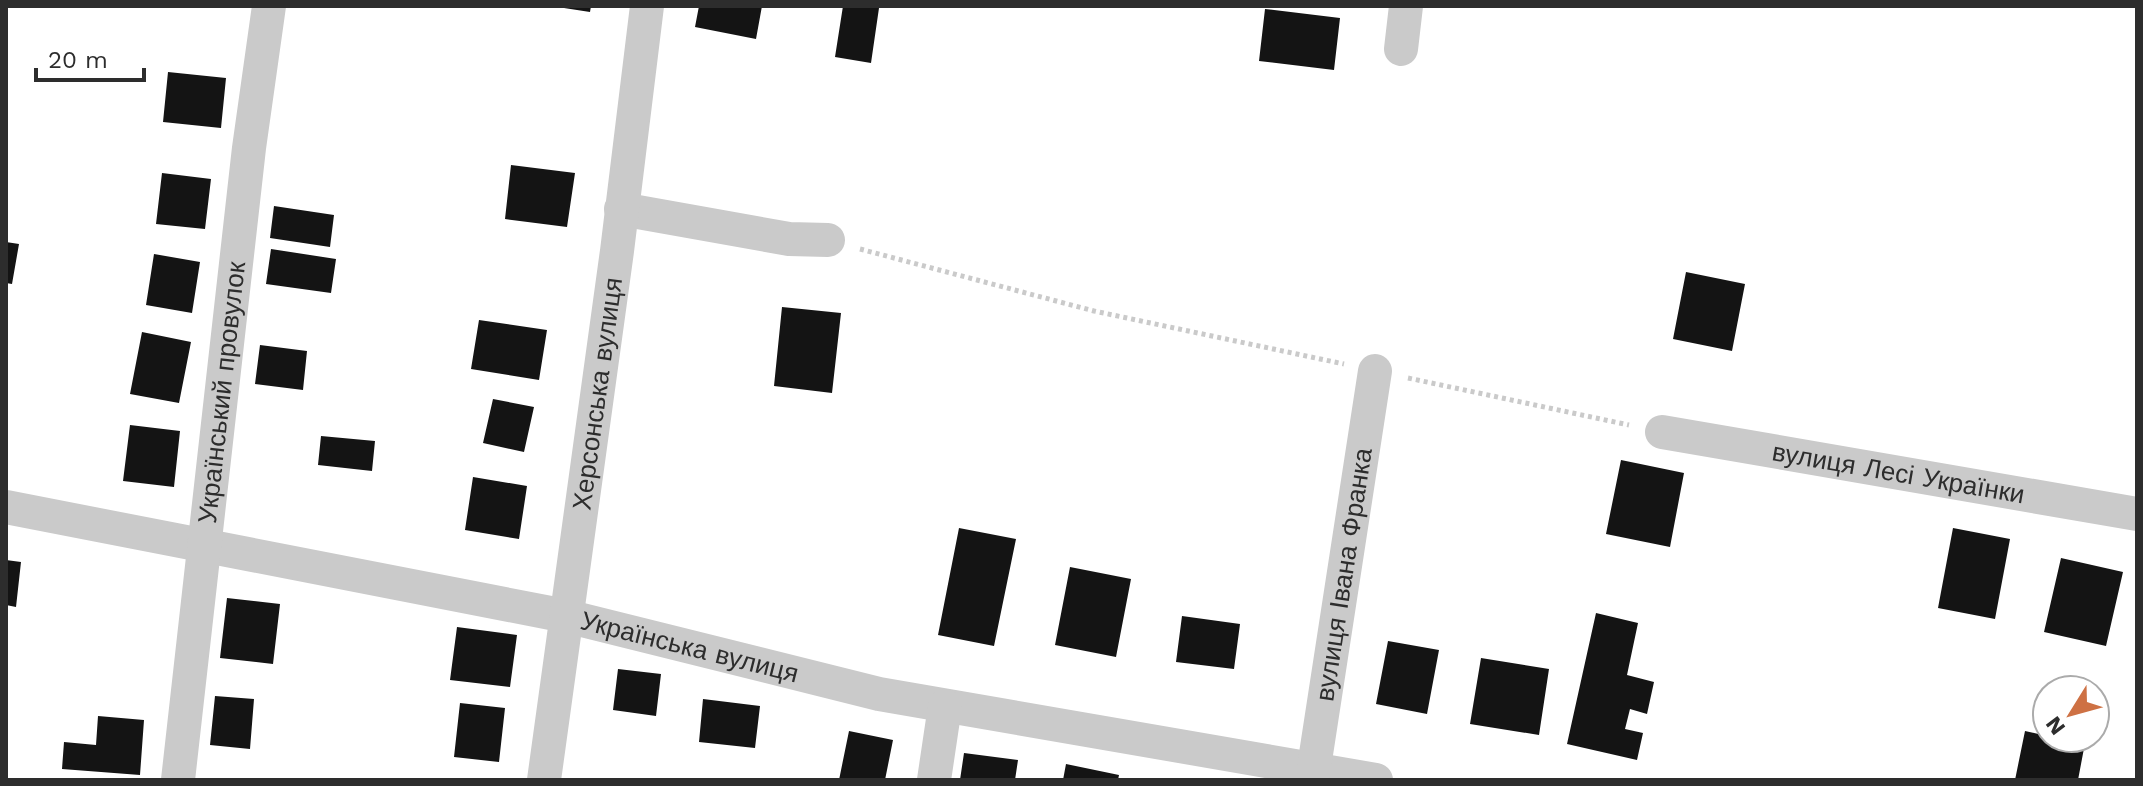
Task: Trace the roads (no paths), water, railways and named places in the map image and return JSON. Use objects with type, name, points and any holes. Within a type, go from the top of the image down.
[{"type":"street","name":"Український провулок","points":[[178,780],[249,148],[269,6]]},
{"type":"street","name":"Херсонська вулиця","points":[[544,780],[647,6]]},
{"type":"street","points":[[1401,49],[1406,6]]},
{"type":"street","points":[[621,209],[789,239],[828,240]]},
{"type":"street","name":"вулиця Івана Франка","points":[[1313,775],[1375,371]]},
{"type":"street","name":"вулиця Лесі Українки","points":[[1662,432],[2137,514]]},
{"type":"street","name":"Українська вулиця","points":[[6,507],[566,616],[879,694],[1313,775],[1376,780]]},
{"type":"street","points":[[934,780],[945,706]]}]
